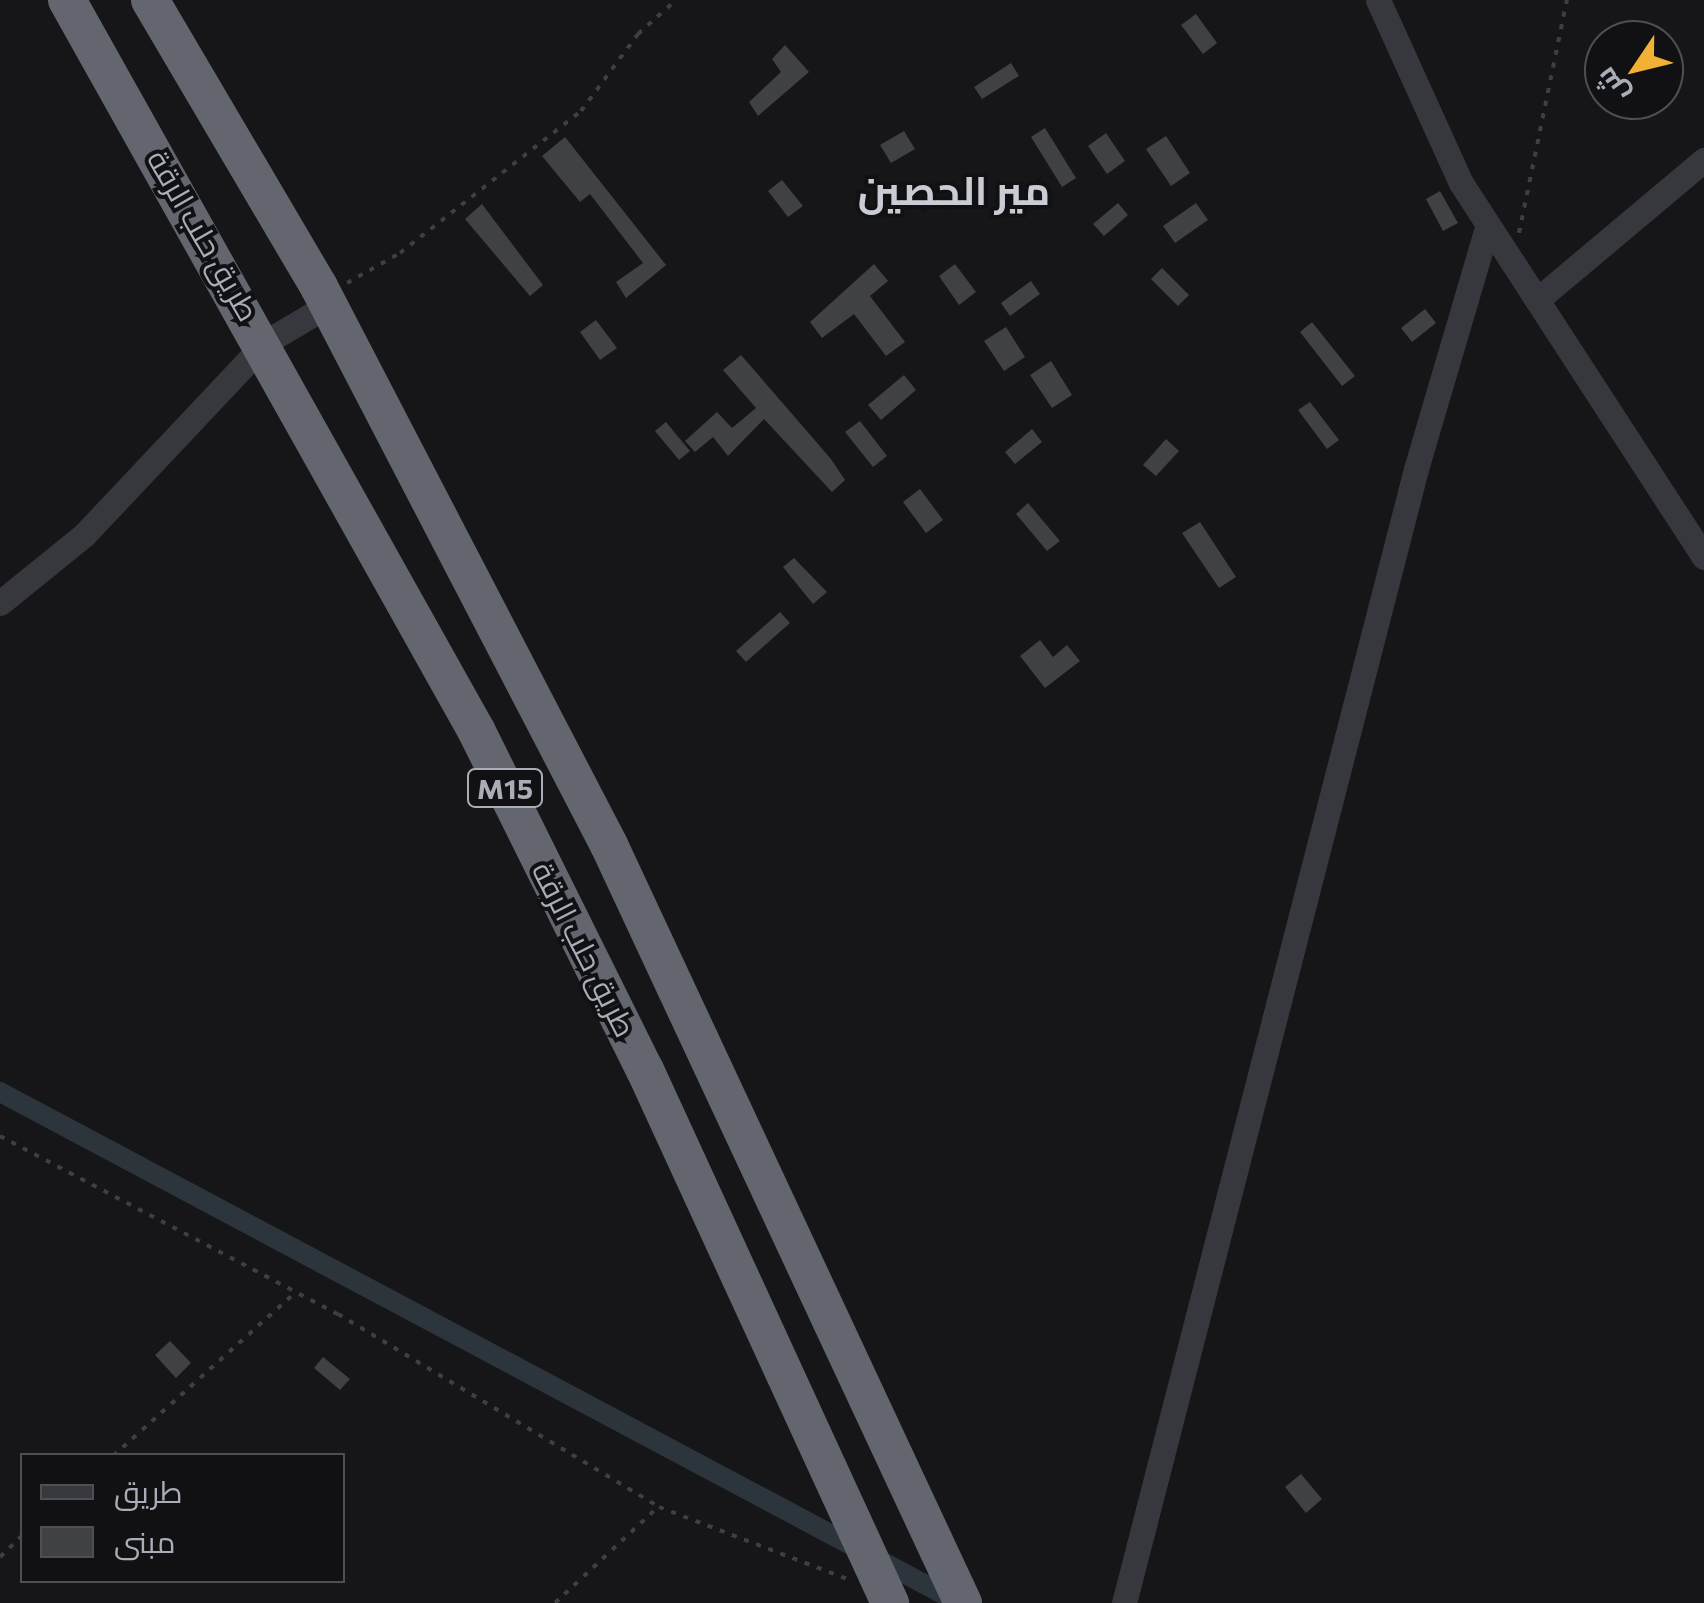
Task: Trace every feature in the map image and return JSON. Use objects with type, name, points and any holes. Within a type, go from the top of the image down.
[{"type":"highway","name":"طريق حلب الرقة","points":[[67,0],[266,342],[646,1070],[884,1590]]},
{"type":"highway","name":"M15","points":[[150,0],[322,303],[609,844],[963,1603]]},
{"type":"street","points":[[1378,0],[1416,96],[1488,226],[1704,556]]},
{"type":"street","points":[[1537,300],[1704,160]]},
{"type":"street","points":[[1124,1603],[1416,469],[1488,226]]},
{"type":"street","points":[[0,603],[84,534],[266,342],[322,303]]},
{"type":"path","points":[[322,303],[400,253],[581,111],[638,34],[676,0]]},
{"type":"path","points":[[1512,262],[1567,0]]},
{"type":"path","points":[[0,1136],[296,1292],[658,1506],[803,1567],[884,1590]]},
{"type":"path","points":[[116,1453],[296,1292]]},
{"type":"path","points":[[555,1603],[658,1506]]},
{"type":"path","points":[[0,1556],[20,1538]]},
{"type":"building","points":[[1196,14],[1217,43],[1203,54],[1181,25]]},
{"type":"building","points":[[785,45],[809,72],[758,116],[749,102],[781,72],[772,59]]},
{"type":"building","points":[[1011,63],[1019,76],[982,99],[974,87]]},
{"type":"building","points":[[1045,128],[1076,178],[1062,187],[1031,137]]},
{"type":"building","points":[[904,131],[915,149],[891,163],[880,145]]},
{"type":"building","points":[[1106,133],[1125,161],[1107,174],[1088,146]]},
{"type":"building","points":[[1166,136],[1190,173],[1171,186],[1146,149]]},
{"type":"building","points":[[565,137],[666,265],[626,298],[616,282],[643,263],[590,194],[580,202],[542,156]]},
{"type":"building","points":[[782,180],[803,206],[788,217],[768,191]]},
{"type":"building","points":[[1440,191],[1458,223],[1443,231],[1426,199]]},
{"type":"building","points":[[1118,203],[1128,215],[1104,236],[1093,224]]},
{"type":"building","points":[[1196,203],[1208,220],[1175,243],[1163,226]]},
{"type":"building","points":[[482,204],[543,285],[530,296],[465,219]]},
{"type":"building","points":[[874,264],[888,281],[870,296],[905,342],[886,356],[854,314],[822,338],[810,322]]},
{"type":"building","points":[[955,264],[976,292],[959,305],[939,276]]},
{"type":"building","points":[[1162,268],[1189,295],[1178,306],[1151,279]]},
{"type":"building","points":[[1031,281],[1040,294],[1010,316],[1001,303]]},
{"type":"building","points":[[1425,309],[1436,323],[1412,342],[1401,328]]},
{"type":"building","points":[[596,320],[617,348],[600,360],[580,332]]},
{"type":"building","points":[[1312,322],[1355,376],[1342,386],[1300,332]]},
{"type":"building","points":[[1006,327],[1025,357],[1004,371],[984,341]]},
{"type":"building","points":[[741,355],[845,480],[832,492],[764,419],[728,456],[713,437],[695,452],[685,441],[717,412],[732,428],[756,408],[723,370]]},
{"type":"building","points":[[1051,361],[1072,395],[1052,408],[1030,375]]},
{"type":"building","points":[[904,375],[916,390],[881,420],[868,405]]},
{"type":"building","points":[[1310,402],[1339,440],[1327,449],[1298,410]]},
{"type":"building","points":[[860,421],[887,456],[873,467],[845,432]]},
{"type":"building","points":[[666,422],[690,451],[679,460],[655,431]]},
{"type":"building","points":[[1032,429],[1042,442],[1015,464],[1005,452]]},
{"type":"building","points":[[1166,439],[1179,451],[1156,476],[1143,465]]},
{"type":"building","points":[[920,489],[943,520],[926,533],[903,502]]},
{"type":"building","points":[[1028,503],[1060,541],[1047,551],[1016,514]]},
{"type":"building","points":[[1200,522],[1236,577],[1219,588],[1182,533]]},
{"type":"building","points":[[794,558],[827,592],[813,604],[783,567]]},
{"type":"building","points":[[780,612],[790,623],[746,662],[736,651]]},
{"type":"building","points":[[1040,640],[1053,657],[1067,645],[1080,661],[1045,688],[1020,656]]},
{"type":"building","points":[[170,1341],[191,1363],[176,1378],[155,1355]]},
{"type":"building","points":[[323,1357],[350,1379],[340,1390],[314,1368]]},
{"type":"building","points":[[1301,1474],[1322,1499],[1306,1513],[1285,1487]]},
{"type":"waterway","points":[[0,1092],[960,1603]]},
{"type":"district","name":"مير الحصين","points":[[954,189]]}]
